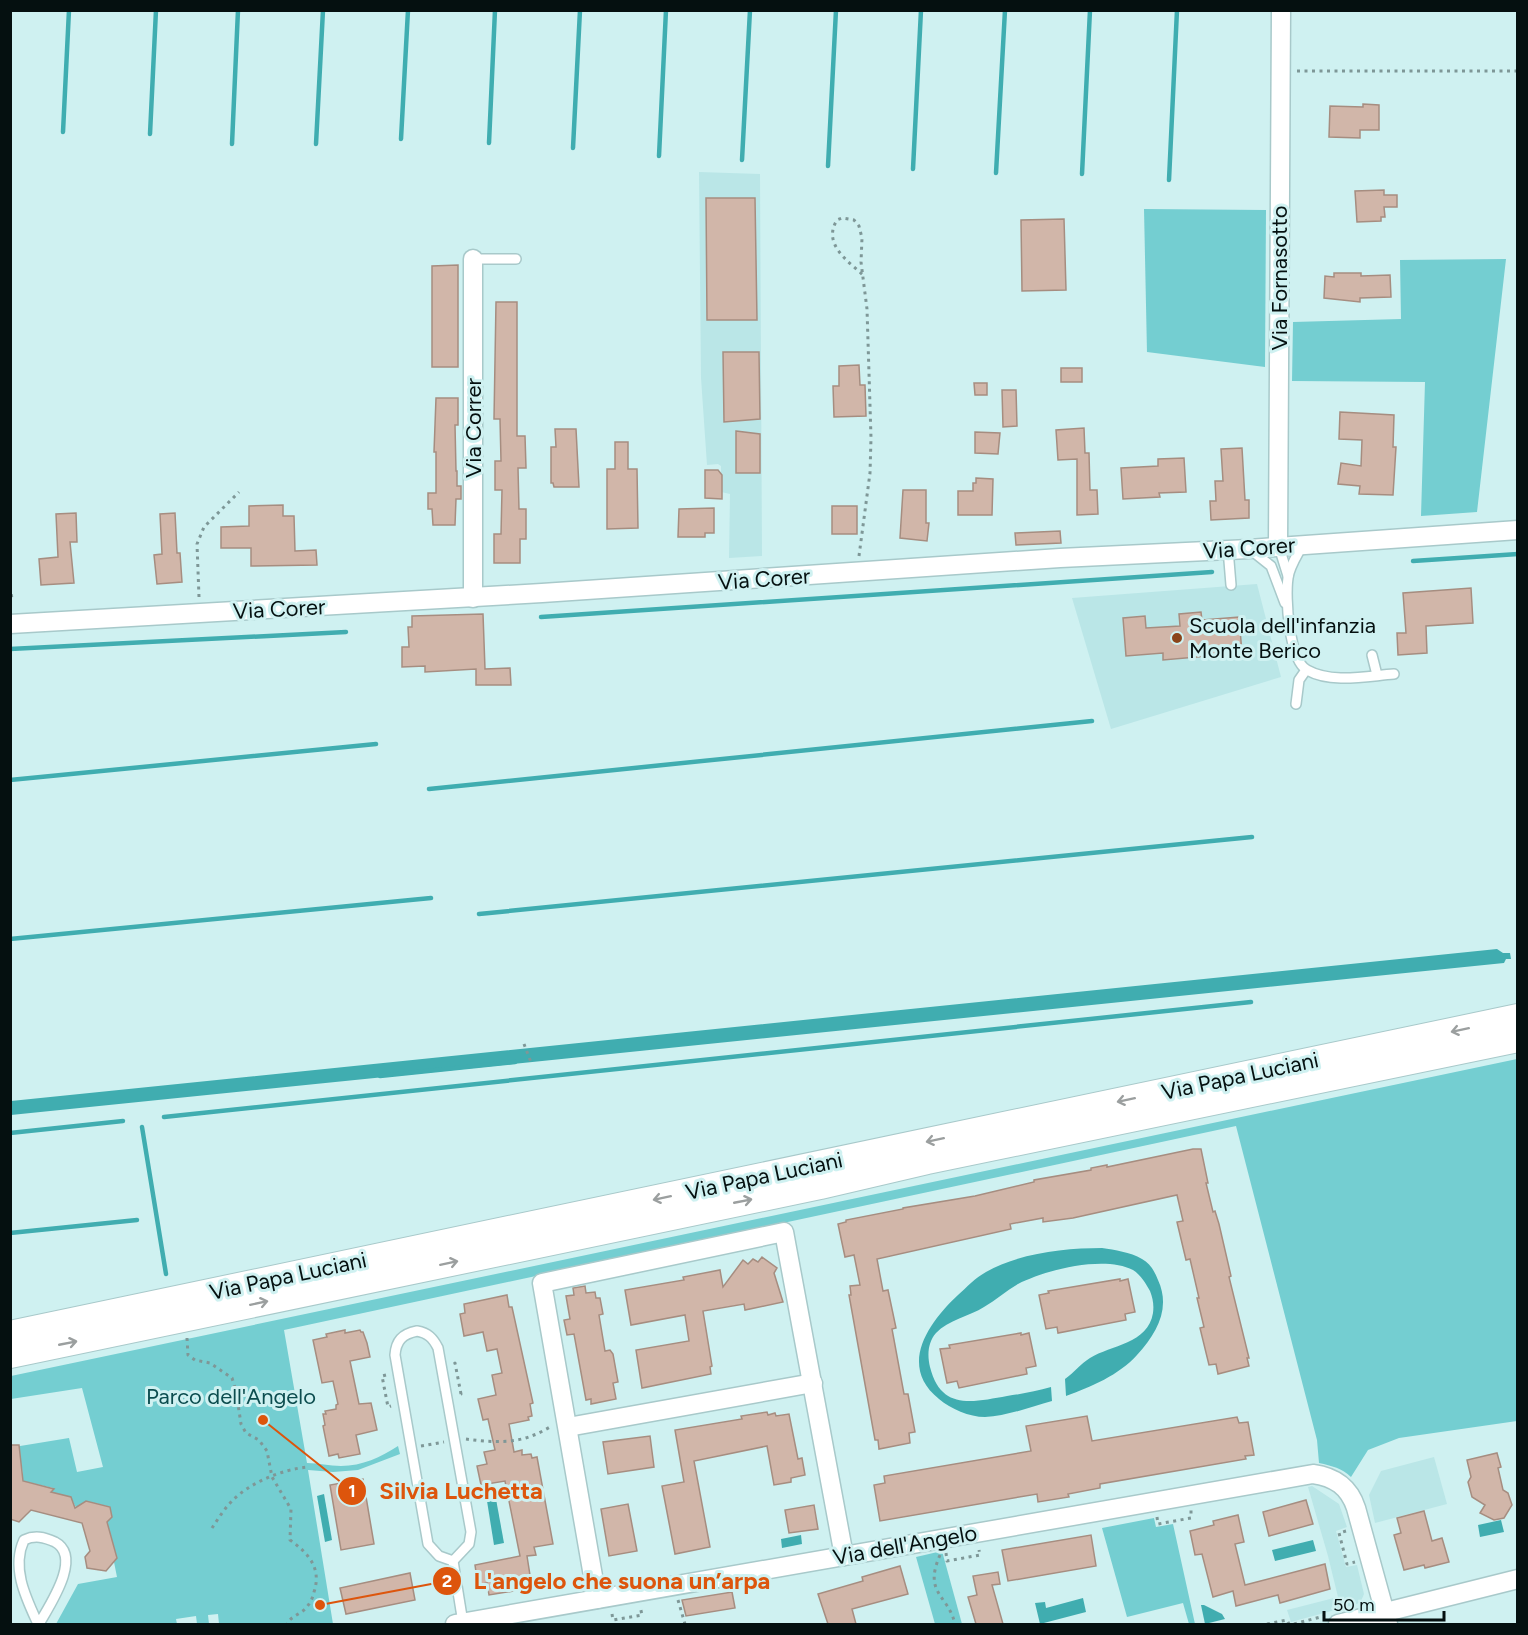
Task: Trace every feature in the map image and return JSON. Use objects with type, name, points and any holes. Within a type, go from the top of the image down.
[{"type":"main road","name":"Via Papa Luciani","points":[[10,1334],[1518,1017]]},
{"type":"main road","name":"Via Papa Luciani","points":[[10,1355],[820,1186],[927,1161],[1518,1039]]},
{"type":"street","name":"Via Fornasotto","points":[[1278,546],[1281,10]]},
{"type":"street","name":"Via Correr","points":[[473,259],[473,598]]},
{"type":"street","name":"Via Corer","points":[[10,624],[473,598],[1518,530]]},
{"type":"street","points":[[597,1599],[542,1283],[784,1232],[844,1556]]},
{"type":"street","points":[[568,1425],[813,1383]]},
{"type":"street","name":"Via dell'Angelo","points":[[459,1624],[1313,1474],[1341,1484],[1349,1492],[1356,1508],[1386,1619]]},
{"type":"street","points":[[1338,1624],[1386,1619],[1518,1579]]},
{"type":"lane","points":[[473,259],[516,259]]},
{"type":"lane","points":[[1288,576],[1303,544]]},
{"type":"lane","points":[[1270,566],[1278,546]]},
{"type":"lane","points":[[1278,546],[1288,576],[1287,609]]},
{"type":"lane","points":[[1228,549],[1231,585]]},
{"type":"lane","points":[[1249,549],[1270,566],[1287,609],[1296,652],[1300,663],[1306,670],[1336,678],[1394,674]]},
{"type":"lane","points":[[1372,655],[1377,675]]},
{"type":"lane","points":[[1296,704],[1299,680],[1306,670]]},
{"type":"lane","points":[[453,1561],[439,1556],[428,1544],[395,1355],[400,1338],[407,1333],[417,1331],[431,1336],[438,1348],[471,1532],[469,1544],[453,1561],[459,1624]]},
{"type":"lane","points":[[34,1536],[61,1545],[67,1557],[64,1576],[38,1624],[24,1593],[19,1574],[19,1551],[24,1540],[34,1536]]},
{"type":"path","points":[[1280,71],[1518,71]]},
{"type":"path","points":[[856,573],[870,473],[867,309],[864,276],[861,262],[862,238],[859,226],[854,220],[842,218],[837,220],[832,231],[834,244],[864,276]]},
{"type":"path","points":[[201,613],[197,544],[204,527],[239,492]]},
{"type":"path","points":[[10,596],[16,595]]},
{"type":"path","points":[[524,1044],[532,1065]]},
{"type":"path","points":[[186,1334],[188,1355],[195,1360],[210,1363],[232,1378],[241,1425],[246,1433],[259,1440],[267,1451],[272,1477],[291,1509],[290,1540],[303,1549],[314,1563],[317,1573],[313,1597],[306,1609],[289,1619],[287,1624]]},
{"type":"path","points":[[449,1358],[450,1365],[455,1363],[461,1394],[454,1395]]},
{"type":"path","points":[[389,1374],[382,1376],[388,1407],[394,1405]]},
{"type":"path","points":[[462,1439],[498,1442],[534,1436],[556,1424],[568,1425]]},
{"type":"path","points":[[419,1447],[447,1442]]},
{"type":"path","points":[[212,1528],[232,1502],[247,1489],[287,1470],[308,1467]]},
{"type":"path","points":[[942,1551],[933,1570],[936,1589],[955,1624]]},
{"type":"path","points":[[677,1596],[685,1624]]},
{"type":"path","points":[[1267,1624],[1287,1620],[1289,1624]]},
{"type":"shaded area","points":[[699,172],[760,174],[762,556],[729,558],[730,494],[721,492],[721,466],[707,465],[701,378]]},
{"type":"shaded area","name":"Scuola dell'infanzia Monte Berico","points":[[1257,584],[1281,677],[1111,729],[1072,598]]},
{"type":"shaded area","points":[[1497,949],[1503,953],[1510,953],[1511,959],[1506,959],[1504,963],[11,1115],[11,1101]]},
{"type":"shaded area","points":[[1102,1248],[1127,1253],[1145,1261],[1154,1271],[1162,1290],[1162,1310],[1156,1329],[1137,1355],[1122,1369],[1066,1396],[1065,1379],[1090,1358],[1128,1342],[1144,1331],[1153,1313],[1150,1291],[1136,1272],[1121,1266],[1091,1264],[1059,1269],[1018,1284],[984,1307],[941,1329],[933,1337],[930,1345],[929,1362],[935,1381],[950,1397],[960,1400],[982,1400],[1051,1387],[1052,1401],[1002,1415],[979,1417],[960,1412],[949,1406],[927,1386],[920,1373],[919,1359],[922,1345],[937,1318],[975,1280],[999,1266],[1028,1256],[1073,1249]]},
{"type":"shaded area","points":[[1434,1457],[1447,1504],[1375,1523],[1369,1495],[1381,1471]]},
{"type":"shaded area","points":[[1312,1486],[1339,1504],[1347,1527],[1336,1531],[1346,1567],[1357,1565],[1364,1594],[1357,1604],[1291,1622],[1287,1610],[1338,1597],[1308,1487]]},
{"type":"shaded area","points":[[324,1494],[332,1540],[325,1542],[317,1496]]},
{"type":"shaded area","points":[[496,1499],[504,1543],[494,1545],[487,1501]]},
{"type":"shaded area","points":[[1501,1520],[1504,1532],[1480,1537],[1478,1525]]},
{"type":"shaded area","points":[[801,1535],[802,1544],[782,1548],[781,1539]]},
{"type":"shaded area","points":[[1313,1540],[1316,1551],[1275,1561],[1272,1550]]},
{"type":"shaded area","points":[[1083,1598],[1086,1612],[1040,1624],[1035,1603],[1045,1602],[1046,1608]]},
{"type":"shaded area","points":[[1201,1605],[1222,1614],[1225,1619],[1205,1624]]},
{"type":"green space","points":[[1144,209],[1266,210],[1265,367],[1147,352]]},
{"type":"green space","points":[[1506,259],[1477,512],[1421,516],[1425,382],[1292,381],[1293,322],[1401,319],[1400,260]]},
{"type":"green space","name":"Parco dell'Angelo","points":[[1517,1059],[1517,1421],[1399,1438],[1368,1450],[1351,1477],[1340,1469],[1319,1463],[1317,1440],[1236,1126],[284,1330],[307,1463],[341,1466],[364,1463],[398,1446],[400,1454],[358,1470],[333,1472],[308,1470],[333,1624],[219,1624],[218,1614],[208,1615],[209,1624],[197,1624],[196,1616],[176,1619],[177,1624],[56,1624],[78,1584],[117,1577],[114,1562],[117,1558],[107,1522],[112,1517],[110,1507],[86,1501],[81,1507],[75,1506],[71,1497],[51,1492],[53,1488],[23,1481],[22,1467],[11,1464],[14,1447],[69,1438],[77,1472],[103,1467],[82,1388],[11,1399],[11,1376]]},
{"type":"green space","points":[[1154,1518],[1156,1527],[1173,1524],[1195,1624],[1189,1624],[1183,1603],[1127,1617],[1102,1528]]},
{"type":"green space","points":[[942,1551],[962,1624],[935,1624],[916,1557]]},
{"type":"building","points":[[1363,104],[1379,105],[1379,130],[1360,130],[1360,138],[1329,137],[1330,106],[1363,107]]},
{"type":"building","points":[[1384,190],[1384,195],[1397,195],[1397,207],[1384,207],[1385,217],[1381,217],[1381,221],[1357,222],[1355,191]]},
{"type":"building","points":[[706,198],[755,198],[757,320],[707,320]]},
{"type":"building","points":[[1064,219],[1066,290],[1022,291],[1021,220]]},
{"type":"building","points":[[458,265],[458,367],[432,367],[432,266]]},
{"type":"building","points":[[1334,273],[1361,273],[1361,276],[1390,275],[1391,297],[1360,298],[1360,302],[1324,298],[1325,276],[1334,277]]},
{"type":"building","points":[[496,302],[517,302],[517,436],[525,436],[526,468],[518,468],[519,509],[526,509],[526,539],[520,539],[520,563],[494,563],[494,534],[501,534],[502,490],[495,490],[495,461],[501,461],[500,419],[494,419]]},
{"type":"building","points":[[723,352],[759,352],[760,419],[724,422]]},
{"type":"building","points":[[859,365],[860,385],[865,385],[866,416],[834,417],[833,386],[839,386],[839,366]]},
{"type":"building","points":[[1061,368],[1082,368],[1082,382],[1061,382]]},
{"type":"building","points":[[974,383],[987,383],[987,395],[975,395]]},
{"type":"building","points":[[1002,390],[1016,390],[1017,426],[1003,427]]},
{"type":"building","points":[[436,398],[458,398],[458,425],[455,425],[456,471],[457,486],[461,486],[461,499],[456,499],[455,525],[433,525],[432,509],[428,509],[428,493],[436,493],[436,452],[434,452]]},
{"type":"building","points":[[1340,412],[1394,415],[1393,447],[1396,447],[1393,495],[1359,494],[1360,486],[1338,484],[1341,463],[1361,466],[1362,440],[1339,439]]},
{"type":"building","points":[[1084,428],[1085,453],[1089,453],[1090,490],[1097,490],[1098,514],[1077,515],[1077,459],[1058,460],[1056,430]]},
{"type":"building","points":[[555,429],[576,429],[579,487],[554,487],[551,483],[551,447],[556,447]]},
{"type":"building","points":[[736,431],[760,434],[760,473],[736,473]]},
{"type":"building","points":[[975,432],[1000,433],[998,454],[975,453]]},
{"type":"building","points":[[615,442],[628,442],[628,469],[637,469],[638,528],[607,529],[607,469],[615,469]]},
{"type":"building","points":[[1242,448],[1245,500],[1249,500],[1249,518],[1211,520],[1210,501],[1216,501],[1215,481],[1223,481],[1221,449]]},
{"type":"building","points":[[1184,458],[1186,492],[1159,493],[1160,497],[1123,499],[1121,468],[1158,466],[1158,459]]},
{"type":"building","points":[[705,470],[718,470],[722,475],[722,499],[705,498]]},
{"type":"building","points":[[976,478],[993,479],[992,515],[958,515],[958,491],[973,491]]},
{"type":"building","points":[[903,490],[926,490],[926,523],[929,523],[927,541],[900,538]]},
{"type":"building","points":[[283,505],[283,516],[294,516],[295,551],[316,550],[317,565],[251,566],[251,548],[221,548],[221,527],[249,526],[249,506]]},
{"type":"building","points":[[832,506],[857,506],[857,534],[832,534]]},
{"type":"building","points":[[714,508],[714,533],[705,533],[705,537],[678,537],[679,509]]},
{"type":"building","points":[[76,513],[77,542],[70,542],[74,583],[41,585],[39,559],[58,557],[56,514]]},
{"type":"building","points":[[175,513],[177,553],[180,553],[182,582],[157,584],[154,555],[162,554],[160,514]]},
{"type":"building","points":[[1060,531],[1061,543],[1016,545],[1015,533]]},
{"type":"building","points":[[1471,588],[1473,623],[1426,626],[1427,653],[1398,655],[1397,633],[1406,633],[1403,593]]},
{"type":"building","points":[[1201,612],[1202,620],[1239,617],[1242,653],[1163,660],[1163,653],[1126,656],[1123,618],[1145,616],[1146,628],[1180,626],[1179,614]]},
{"type":"building","points":[[483,614],[485,669],[510,668],[511,685],[476,685],[476,669],[425,672],[425,666],[402,667],[402,647],[409,647],[408,627],[412,627],[412,616]]},
{"type":"building","points":[[1201,1149],[1208,1183],[1206,1183],[1213,1212],[1215,1211],[1219,1224],[1249,1366],[1218,1374],[1216,1364],[1209,1365],[1200,1328],[1204,1327],[1197,1298],[1199,1298],[1190,1259],[1186,1260],[1177,1222],[1183,1221],[1177,1195],[1073,1218],[1043,1222],[1043,1218],[1010,1224],[1011,1229],[877,1259],[883,1291],[888,1290],[896,1328],[892,1329],[904,1394],[908,1394],[915,1432],[909,1433],[910,1443],[879,1449],[878,1440],[875,1440],[849,1295],[851,1295],[850,1286],[860,1285],[854,1255],[845,1257],[838,1224],[846,1220],[903,1208],[975,1196],[1034,1182],[1034,1180]]},
{"type":"building","points":[[762,1257],[777,1268],[774,1273],[783,1302],[745,1310],[744,1304],[703,1311],[712,1366],[710,1367],[711,1374],[642,1388],[636,1350],[689,1341],[685,1315],[631,1325],[625,1290],[684,1280],[683,1277],[720,1270],[723,1287],[743,1260],[748,1264],[753,1259],[758,1262]]},
{"type":"building","points":[[1120,1279],[1120,1281],[1128,1279],[1135,1312],[1125,1314],[1126,1320],[1058,1333],[1057,1327],[1046,1329],[1039,1295],[1049,1293],[1048,1291]]},
{"type":"building","points":[[585,1286],[586,1293],[595,1292],[596,1298],[600,1298],[603,1314],[599,1315],[605,1351],[610,1350],[613,1354],[618,1382],[613,1383],[616,1399],[591,1404],[591,1399],[586,1400],[574,1334],[567,1335],[564,1320],[570,1319],[566,1296],[574,1295],[573,1288]]},
{"type":"building","points":[[507,1295],[509,1307],[512,1307],[533,1403],[530,1404],[532,1416],[528,1417],[529,1420],[509,1424],[514,1452],[522,1450],[522,1455],[531,1454],[532,1458],[537,1457],[553,1544],[534,1547],[536,1555],[527,1556],[532,1588],[489,1595],[487,1583],[478,1585],[475,1565],[520,1556],[505,1481],[481,1485],[477,1466],[487,1464],[484,1452],[495,1450],[488,1419],[483,1420],[478,1399],[496,1395],[492,1375],[502,1373],[497,1349],[487,1351],[483,1332],[464,1336],[460,1314],[465,1313],[464,1304]]},
{"type":"building","points":[[345,1330],[345,1333],[360,1330],[367,1343],[370,1357],[350,1361],[359,1404],[371,1403],[377,1430],[356,1435],[360,1454],[339,1458],[338,1454],[329,1456],[323,1426],[325,1425],[323,1414],[326,1414],[325,1411],[336,1409],[338,1404],[333,1381],[322,1383],[313,1340],[327,1337],[326,1334]]},
{"type":"building","points":[[1021,1333],[1021,1335],[1029,1333],[1036,1366],[1026,1368],[1027,1374],[959,1388],[957,1381],[947,1383],[940,1349],[950,1348],[949,1345]]},
{"type":"building","points":[[767,1412],[768,1415],[775,1413],[776,1416],[789,1414],[798,1459],[802,1458],[805,1475],[791,1478],[791,1482],[774,1485],[767,1446],[694,1461],[710,1547],[675,1554],[662,1486],[684,1482],[675,1430],[742,1419],[741,1416]]},
{"type":"building","points":[[1087,1416],[1092,1441],[1237,1417],[1239,1423],[1248,1422],[1254,1455],[1245,1456],[1246,1459],[1100,1484],[1100,1488],[1068,1494],[1069,1497],[1038,1502],[1037,1494],[880,1521],[874,1485],[885,1483],[884,1476],[1031,1451],[1026,1426]]},
{"type":"building","points":[[650,1436],[654,1467],[608,1474],[603,1442]]},
{"type":"building","points":[[10,1445],[19,1445],[23,1481],[54,1489],[51,1492],[71,1497],[75,1508],[86,1501],[110,1507],[112,1517],[107,1522],[117,1558],[106,1571],[87,1568],[85,1557],[90,1551],[82,1523],[31,1510],[19,1522],[10,1519]]},
{"type":"building","points":[[1497,1453],[1503,1490],[1508,1493],[1512,1505],[1504,1518],[1494,1520],[1480,1513],[1485,1505],[1472,1497],[1468,1482],[1471,1477],[1467,1460]]},
{"type":"building","points":[[363,1479],[374,1544],[341,1550],[330,1485]]},
{"type":"building","points":[[1306,1500],[1313,1524],[1269,1536],[1263,1512]]},
{"type":"building","points":[[628,1504],[637,1551],[609,1556],[601,1509]]},
{"type":"building","points":[[814,1505],[818,1529],[789,1533],[785,1510]]},
{"type":"building","points":[[1424,1511],[1432,1541],[1442,1538],[1449,1562],[1404,1570],[1394,1535],[1401,1533],[1397,1518]]},
{"type":"building","points":[[1238,1515],[1244,1542],[1235,1544],[1245,1585],[1325,1564],[1330,1589],[1280,1603],[1278,1595],[1236,1606],[1233,1591],[1213,1597],[1202,1554],[1195,1555],[1190,1531],[1214,1525],[1213,1521]]},
{"type":"building","points":[[1091,1535],[1096,1566],[1008,1581],[1002,1550]]},
{"type":"building","points":[[900,1566],[908,1594],[852,1609],[856,1624],[828,1624],[818,1594],[863,1581],[862,1577]]},
{"type":"building","points":[[998,1572],[1000,1584],[992,1585],[1003,1624],[976,1624],[968,1597],[977,1595],[973,1576]]},
{"type":"building","points":[[410,1573],[415,1600],[346,1614],[340,1588]]},
{"type":"building","points":[[732,1592],[735,1608],[686,1616],[682,1600]]},
{"type":"waterway","points":[[63,132],[69,10]]},
{"type":"waterway","points":[[150,134],[156,10]]},
{"type":"waterway","points":[[232,144],[238,10]]},
{"type":"waterway","points":[[316,144],[323,10]]},
{"type":"waterway","points":[[401,139],[408,10]]},
{"type":"waterway","points":[[489,143],[495,10]]},
{"type":"waterway","points":[[573,148],[580,10]]},
{"type":"waterway","points":[[659,156],[666,10]]},
{"type":"waterway","points":[[742,160],[750,10]]},
{"type":"waterway","points":[[828,166],[836,10]]},
{"type":"waterway","points":[[913,169],[921,10]]},
{"type":"waterway","points":[[996,173],[1005,10]]},
{"type":"waterway","points":[[1082,174],[1090,10]]},
{"type":"waterway","points":[[1169,180],[1177,10]]},
{"type":"waterway","points":[[1413,561],[1518,554]]},
{"type":"waterway","points":[[541,617],[1212,572]]},
{"type":"waterway","points":[[10,649],[346,632]]},
{"type":"waterway","points":[[429,789],[1092,721]]},
{"type":"waterway","points":[[10,780],[376,744]]},
{"type":"waterway","points":[[479,914],[1252,837]]},
{"type":"waterway","points":[[10,939],[431,898]]},
{"type":"waterway","points":[[164,1117],[1251,1002]]},
{"type":"waterway","points":[[380,1076],[515,1062]]},
{"type":"waterway","points":[[10,1133],[123,1121]]},
{"type":"waterway","points":[[142,1127],[166,1274]]},
{"type":"waterway","points":[[10,1233],[137,1220]]},
{"type":"place","name":"Scuola dell'infanzia Monte Berico","points":[[1177,638]]},
{"type":"place","name":"Silvia Luchetta","points":[[263,1420]]},
{"type":"place","name":"L'angelo che suona un’arpa","points":[[320,1605]]}]
